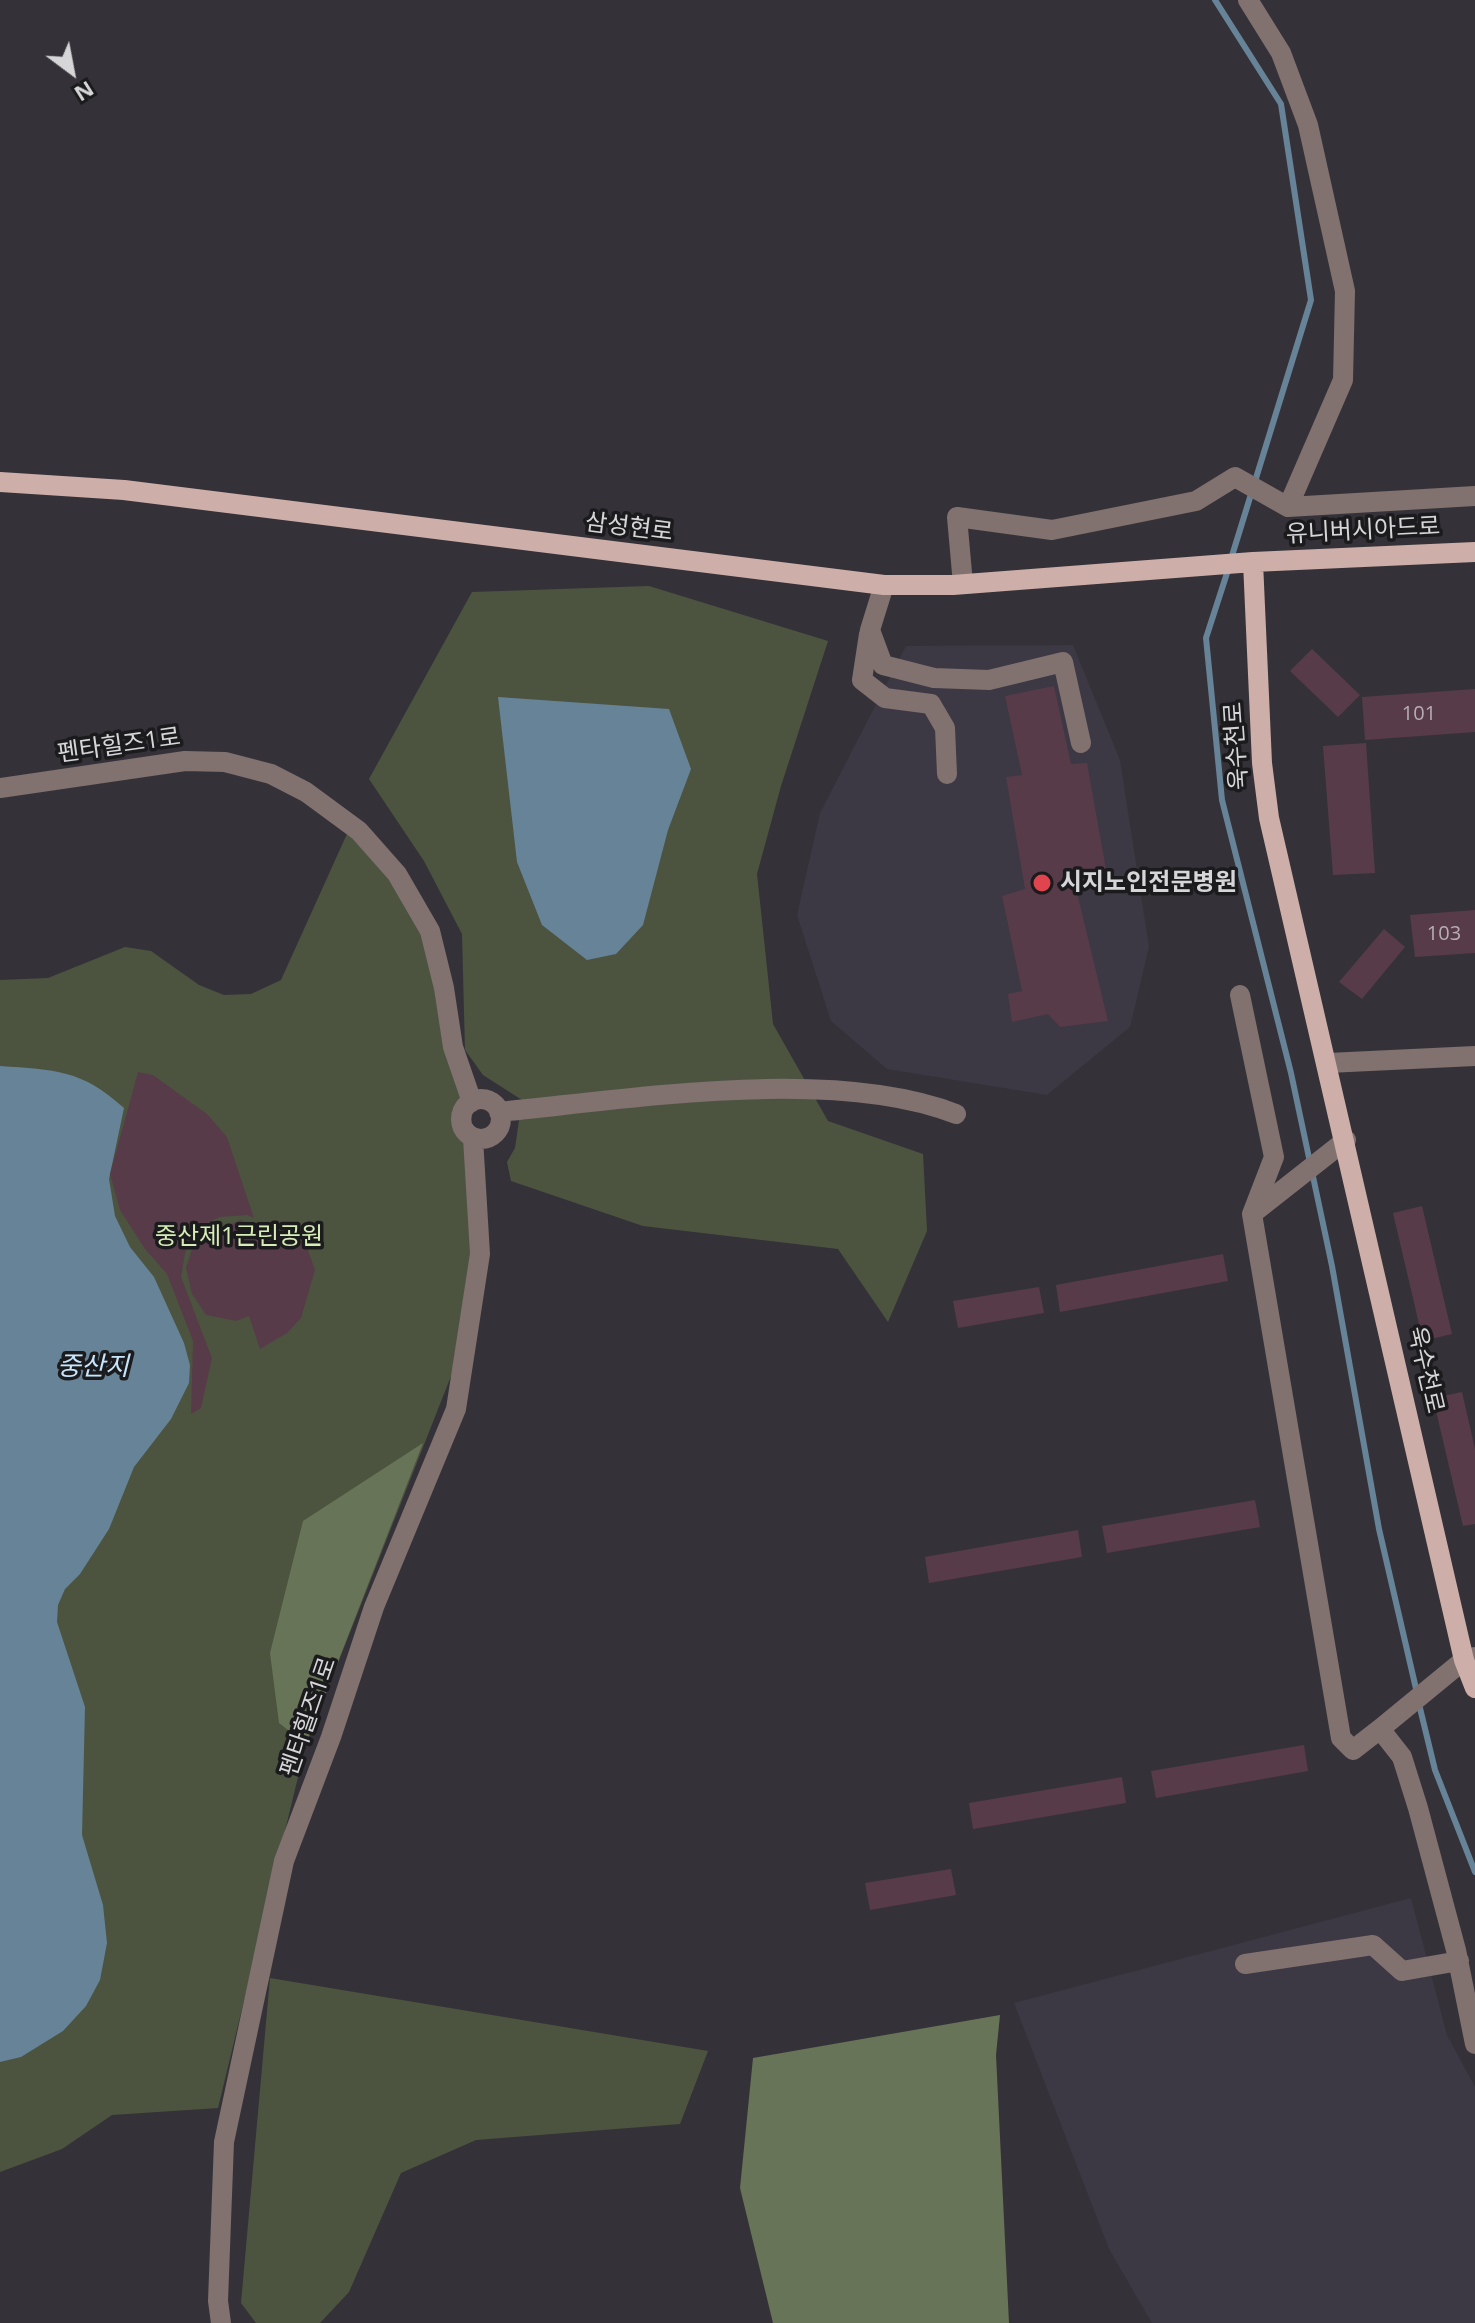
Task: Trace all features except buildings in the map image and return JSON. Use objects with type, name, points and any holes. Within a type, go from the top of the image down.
[{"type":"main road","name":"삼성현로","points":[[0,482],[124,490],[884,585],[963,584],[1253,562]]},
{"type":"main road","name":"유니버시아드로","points":[[1253,562],[1475,552]]},
{"type":"main road","name":"욱수천로","points":[[1253,562],[1262,763],[1269,818],[1475,1688]]},
{"type":"street","points":[[1248,0],[1281,53],[1308,125],[1345,291],[1343,380],[1288,507]]},
{"type":"street","points":[[963,584],[957,517],[1052,530],[1196,501],[1235,477],[1288,507],[1475,496]]},
{"type":"street","points":[[884,585],[870,630],[862,680],[885,698],[931,704],[945,728],[947,774]]},
{"type":"street","points":[[870,630],[883,665],[934,678],[989,680],[1063,662],[1081,743]]},
{"type":"street","name":"펜타힐즈1로","points":[[0,788],[185,761],[225,762],[271,774],[306,792],[369,842],[397,874],[430,931],[444,988],[453,1047],[472,1102]]},
{"type":"street","points":[[1240,995],[1274,1157],[1252,1214],[1341,1738],[1353,1750],[1470,1658]]},
{"type":"street","points":[[1328,1063],[1475,1056]]},
{"type":"street","points":[[499,1112],[707,1092],[843,1090],[920,1100],[956,1114]]},
{"type":"street","points":[[472,1102],[490,1102],[499,1112],[497,1131],[486,1139],[473,1138],[461,1123],[463,1111],[472,1102]]},
{"type":"street","name":"펜타힐즈1로","points":[[221,2323],[218,2301],[224,2142],[284,1861],[331,1737],[374,1607],[456,1409],[480,1254],[473,1138]]},
{"type":"street","points":[[1252,1214],[1346,1140]]},
{"type":"street","points":[[1380,1729],[1402,1757],[1459,1961],[1475,2044]]},
{"type":"street","points":[[1245,1964],[1373,1945],[1402,1971],[1459,1961]]},
{"type":"shaded area","points":[[1073,645],[1120,760],[1149,947],[1130,1027],[1047,1095],[887,1069],[831,1021],[797,915],[820,813],[906,646]]},
{"type":"shaded area","points":[[1411,1898],[1447,2035],[1475,2087],[1475,2323],[1152,2323],[1109,2249],[1014,2003]]},
{"type":"green space","points":[[649,586],[828,641],[781,786],[757,874],[773,1024],[828,1121],[923,1154],[927,1231],[888,1322],[838,1249],[643,1226],[511,1181],[507,1162],[515,1148],[522,1100],[483,1075],[465,1050],[462,934],[424,861],[369,779],[472,592]]},
{"type":"green space","name":"중산제1근린공원","points":[[351,825],[430,931],[472,1102],[470,1328],[306,1744],[218,2108],[112,2115],[62,2149],[0,2172],[0,980],[48,978],[125,947],[151,951],[199,985],[224,995],[251,994],[281,980]]},
{"type":"green space","points":[[423,1443],[306,1744],[279,1723],[270,1653],[303,1521]]},
{"type":"green space","points":[[270,1978],[708,2051],[680,2124],[476,2140],[401,2173],[349,2292],[320,2323],[256,2323],[241,2303]]},
{"type":"green space","points":[[1000,2015],[996,2055],[1009,2323],[773,2323],[740,2188],[753,2058]]},
{"type":"water","points":[[498,697],[669,709],[691,769],[668,830],[643,925],[616,954],[587,960],[542,925],[517,862]]},
{"type":"water","name":"중산지","points":[[0,1066],[66,1074],[94,1086],[124,1108],[109,1179],[115,1216],[130,1247],[154,1277],[184,1343],[190,1365],[189,1383],[171,1419],[134,1467],[109,1529],[80,1574],[65,1589],[58,1605],[57,1622],[85,1707],[82,1835],[103,1905],[107,1943],[100,1980],[86,2006],[63,2031],[21,2057],[0,2062]]},
{"type":"waterway","points":[[1215,0],[1281,104],[1311,300],[1231,559]]},
{"type":"waterway","points":[[1228,570],[1206,638],[1222,800],[1291,1073],[1332,1266],[1379,1529],[1417,1693]]},
{"type":"waterway","points":[[1419,1704],[1435,1770],[1475,1872]]},
{"type":"place","name":"시지노인전문병원","points":[[1042,883]]}]
